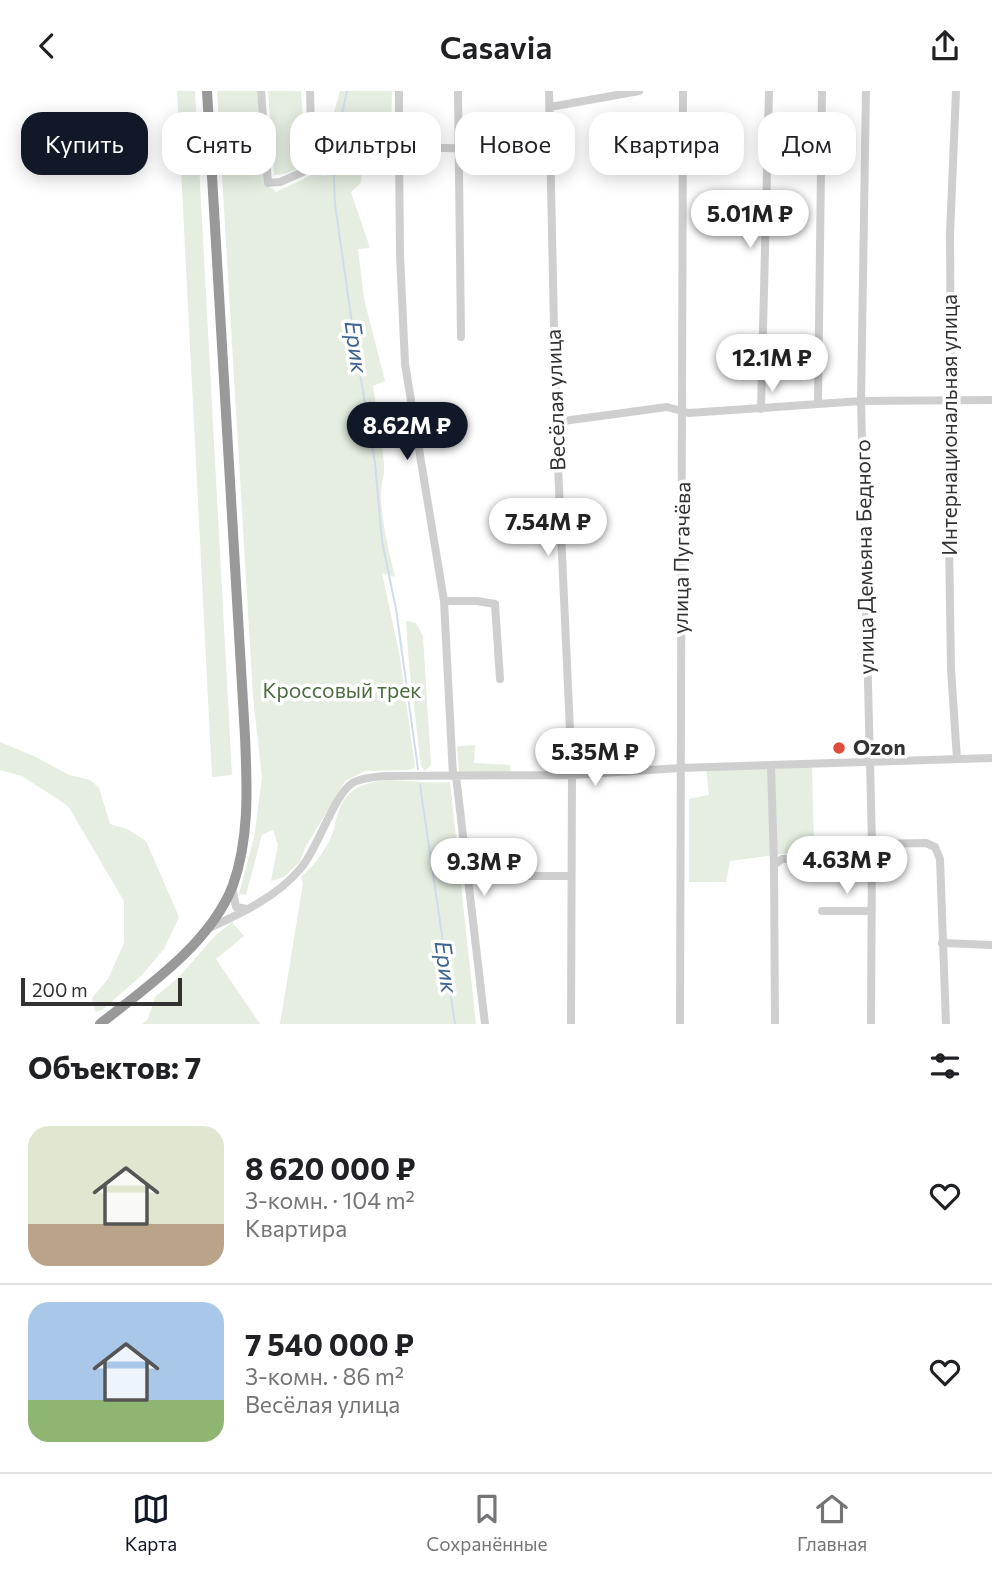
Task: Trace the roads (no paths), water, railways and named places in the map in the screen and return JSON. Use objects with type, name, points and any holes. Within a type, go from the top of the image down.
[{"type":"highway","points":[[100,1024],[158,978],[205,930],[232,887],[243,843],[247,792],[207,91]]},
{"type":"street","points":[[261,91],[268,183],[280,182],[312,168],[310,91]]},
{"type":"street","points":[[399,91],[399,112]]},
{"type":"street","points":[[458,91],[458,112]]},
{"type":"street","name":"Весёлая улица","points":[[549,91],[550,112]]},
{"type":"street","points":[[550,107],[639,91]]},
{"type":"street","name":"улица Пугачёва","points":[[680,1024],[683,91]]},
{"type":"street","points":[[761,409],[769,91]]},
{"type":"street","points":[[818,404],[822,91]]},
{"type":"street","name":"улица Демьяна Бедного","points":[[866,91],[861,401],[872,844],[871,1024]]},
{"type":"street","name":"Интернациональная улица","points":[[956,91],[950,234],[949,540],[951,669],[957,759]]},
{"type":"street","points":[[399,175],[405,364],[444,601],[455,776],[485,1024]]},
{"type":"street","points":[[458,175],[461,337]]},
{"type":"street","name":"Весёлая улица","points":[[551,175],[556,422],[572,775],[571,1024]]},
{"type":"street","points":[[556,422],[667,407],[684,409],[689,413],[861,401],[992,400]]},
{"type":"street","points":[[444,601],[495,604],[500,678]]},
{"type":"street","points":[[205,930],[253,907],[302,867],[344,790],[354,782],[386,776],[572,775],[680,768],[992,758]]},
{"type":"street","points":[[771,766],[775,1024]]},
{"type":"street","points":[[872,844],[926,843],[935,846],[940,859],[946,1024]]},
{"type":"street","points":[[774,865],[782,859],[872,856]]},
{"type":"street","points":[[467,876],[570,876]]},
{"type":"street","points":[[232,887],[236,907],[253,907]]},
{"type":"street","points":[[822,911],[872,911]]},
{"type":"street","points":[[942,943],[992,945]]},
{"type":"waterway","name":"Ерик","points":[[347,91],[333,154],[335,204],[375,463],[382,541],[396,609],[418,769]]},
{"type":"waterway","name":"Ерик","points":[[420,785],[455,1024]]},
{"type":"place","name":"Ozon","points":[[839,748]]},
{"type":"park label","name":"Кроссовый трек","points":[[342,691]]}]
